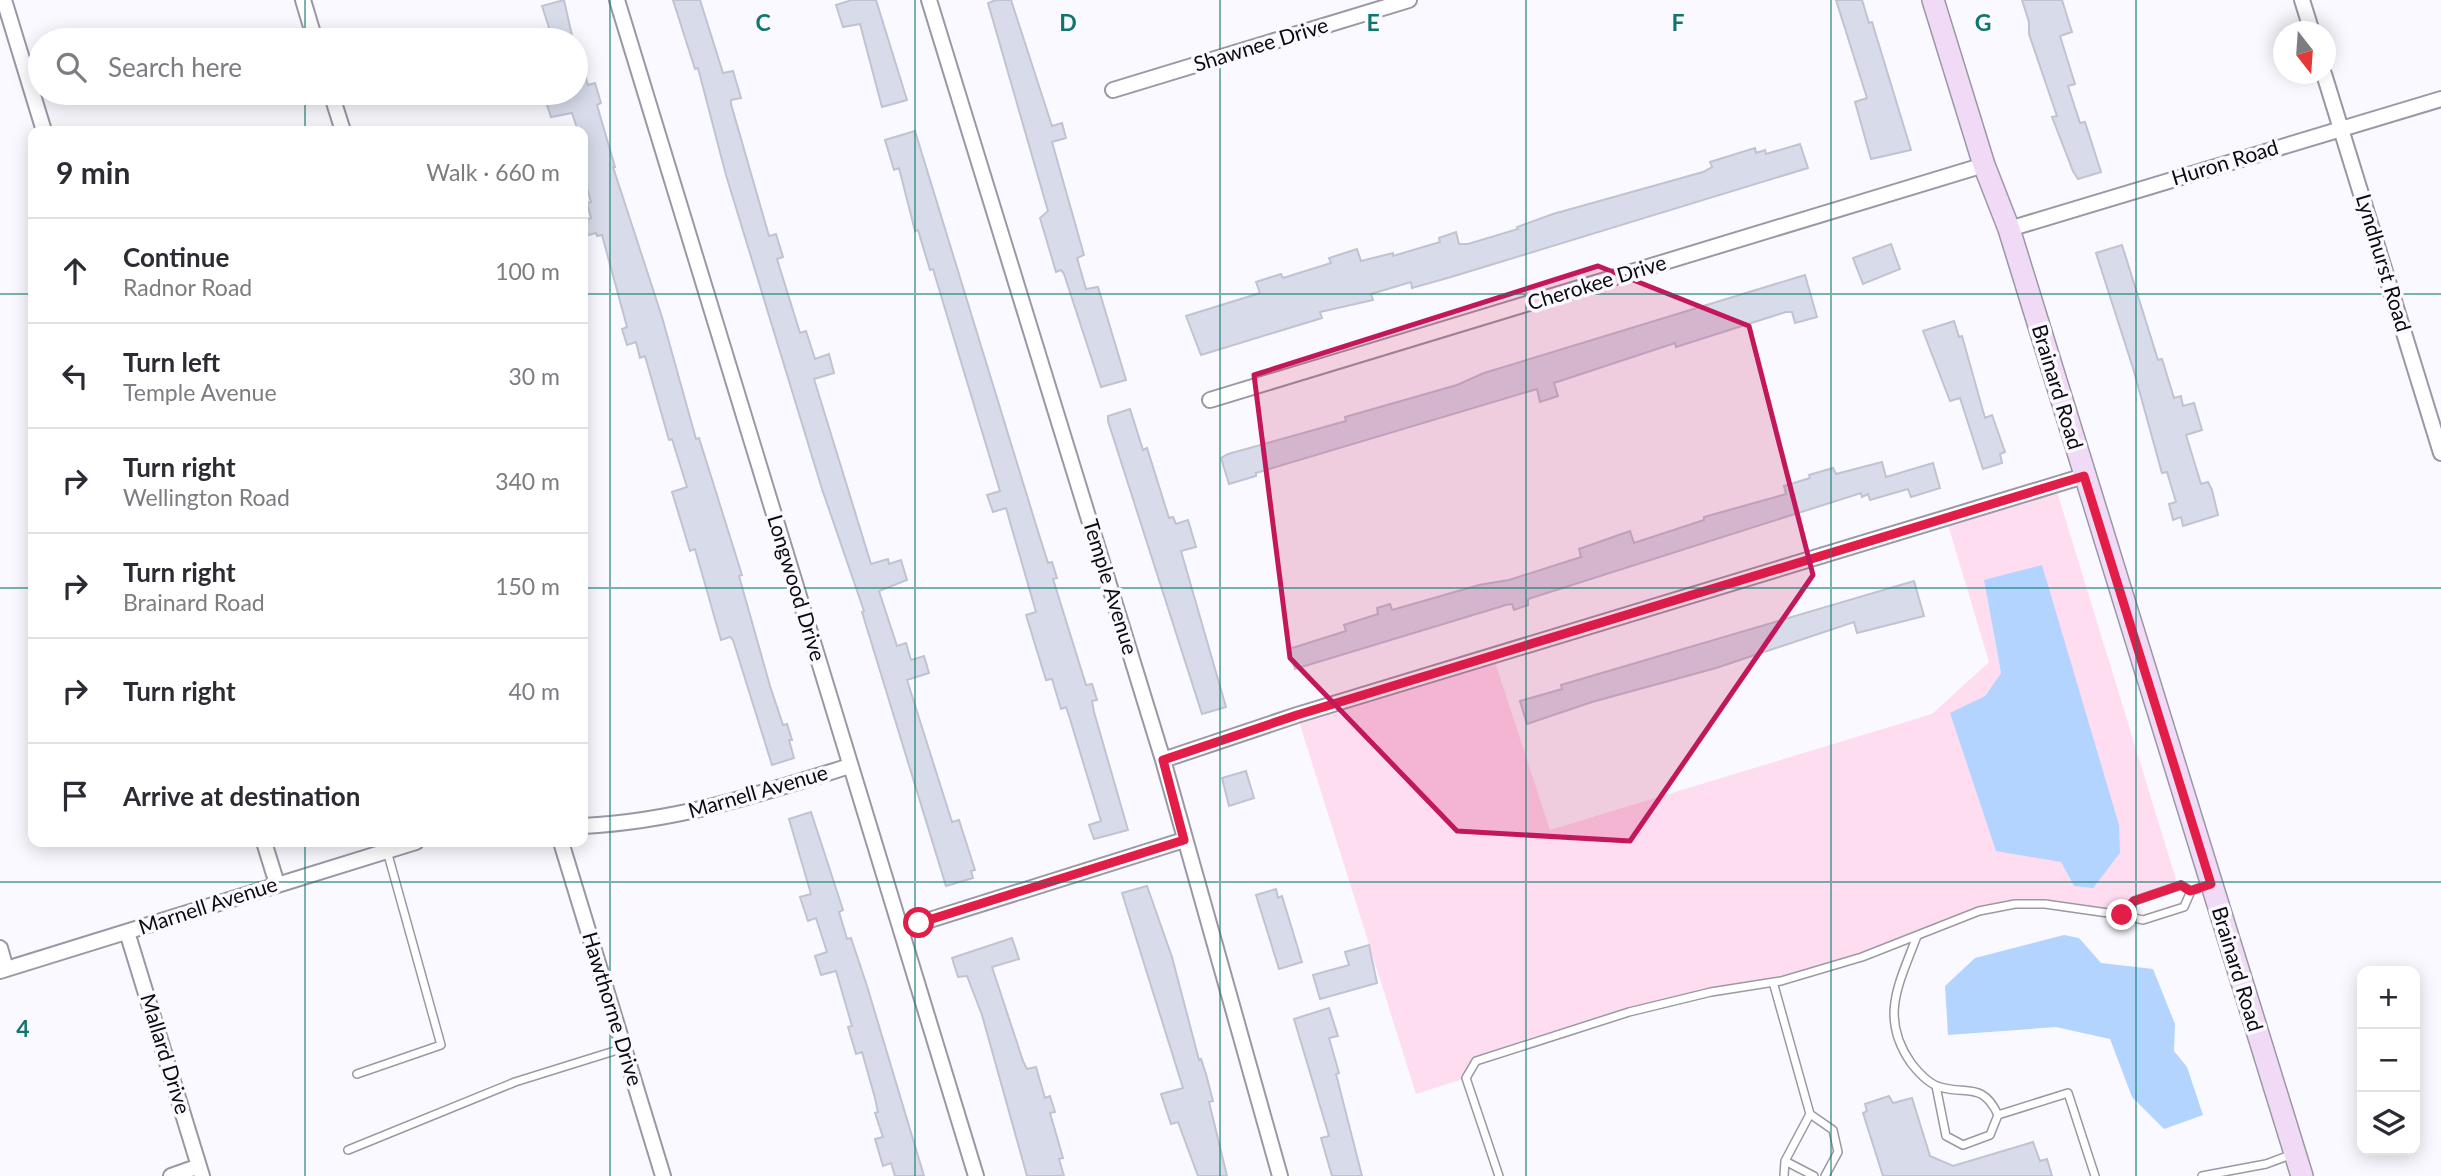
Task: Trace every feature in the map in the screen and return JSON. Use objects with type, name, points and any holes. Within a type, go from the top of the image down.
[{"type":"main road","name":"Brainard Road","points":[[1933,0],[1984,165],[2009,229],[2302,1176]]},
{"type":"street","points":[[303,0],[311,28]]},
{"type":"street","name":"Longwood Drive","points":[[617,0],[976,1176]]},
{"type":"street","name":"Temple Avenue","points":[[929,0],[1163,760],[1256,1081],[1280,1176]]},
{"type":"street","name":"Shawnee Drive","points":[[1113,90],[1409,0]]},
{"type":"street","points":[[2302,0],[2309,21]]},
{"type":"street","points":[[4,8],[28,82]]},
{"type":"street","name":"Lyndhurst Road","points":[[2327,84],[2441,453]]},
{"type":"street","name":"Huron Road","points":[[2009,229],[2441,99]]},
{"type":"street","points":[[36,105],[42,126]]},
{"type":"street","points":[[335,105],[341,126]]},
{"type":"street","name":"Cherokee Drive","points":[[1210,400],[1984,165]]},
{"type":"street","points":[[1163,760],[1297,715],[2084,476]]},
{"type":"street","name":"Marnell Avenue","points":[[588,827],[629,824],[706,810],[850,766]]},
{"type":"street","points":[[901,929],[1184,840]]},
{"type":"street","points":[[266,847],[277,884]]},
{"type":"street","name":"Marnell Avenue","points":[[3,970],[400,847]]},
{"type":"street","name":"Hawthorne Drive","points":[[563,847],[663,1176]]},
{"type":"street","name":"Mallard Drive","points":[[127,932],[200,1171]]},
{"type":"street","points":[[0,948],[3,970]]},
{"type":"street","points":[[171,1176],[200,1171]]},
{"type":"lane","points":[[357,1074],[441,1045],[387,851]]},
{"type":"lane","points":[[1499,1176],[1466,1078],[1476,1060],[1629,1012],[1773,982],[1862,957],[1979,911],[2015,904],[2045,904],[2143,920],[2183,907],[2190,891],[2211,884]]},
{"type":"lane","points":[[2122,915],[2134,901],[2181,885],[2190,891]]},
{"type":"lane","points":[[1916,936],[1895,996],[1893,1020],[1897,1043],[1916,1070],[1936,1086],[1981,1093],[1993,1104],[1998,1115],[1990,1135],[1979,1142],[1963,1145],[1946,1136],[1936,1086]]},
{"type":"lane","points":[[1773,982],[1810,1114],[1833,1130],[1838,1153],[1825,1176]]},
{"type":"lane","points":[[348,1150],[515,1082],[624,1048]]},
{"type":"lane","points":[[1998,1115],[2068,1093],[2095,1176]]},
{"type":"lane","points":[[1784,1176],[1785,1161],[1810,1114]]},
{"type":"lane","points":[[2202,1176],[2266,1164],[2294,1153]]},
{"type":"lane","points":[[1785,1161],[1814,1176]]},
{"type":"highlighted area","points":[[1598,266],[1749,326],[1813,575],[1630,841],[1457,831],[1290,658],[1254,375]]},
{"type":"shaded area","points":[[2055,485],[2178,886],[2134,901],[2122,915],[2045,904],[1979,911],[1917,936],[1781,981],[1629,1012],[1477,1060],[1466,1078],[1416,1094],[1297,715],[1493,656],[1550,830],[1932,714],[1989,662],[1946,518]],"holes":[[[1984,580],[2074,886],[2061,862],[1950,714],[1985,696],[2001,673]]]},
{"type":"water","points":[[2042,565],[2119,825],[2120,853],[2093,888],[2074,886],[2061,862],[1996,851],[1950,713],[1985,696],[2001,673],[1984,580]]},
{"type":"water","points":[[2064,935],[2079,938],[2101,963],[2153,969],[2175,1024],[2174,1051],[2187,1067],[2203,1115],[2164,1129],[2132,1097],[2110,1039],[2056,1027],[1948,1035],[1945,986],[1975,958]]},
{"type":"building","points":[[564,0],[570,28],[549,28],[542,6]]},
{"type":"building","points":[[673,0],[700,0],[723,73],[733,71],[741,98],[731,100],[731,104],[769,236],[776,234],[783,257],[777,259],[800,333],[806,331],[815,359],[829,354],[834,373],[814,379],[871,564],[888,559],[889,564],[901,560],[907,580],[879,591],[897,646],[906,643],[911,660],[924,656],[929,673],[907,680],[952,822],[959,820],[975,870],[971,871],[973,878],[946,886],[862,612],[864,611],[822,489],[726,175],[698,68],[695,69]]},
{"type":"building","points":[[852,0],[876,0],[907,100],[882,107],[860,24],[843,27],[836,5]]},
{"type":"building","points":[[1011,0],[1052,126],[1062,123],[1066,138],[1052,142],[1084,255],[1077,258],[1086,289],[1098,287],[1126,380],[1101,387],[1064,274],[1061,270],[1056,272],[1040,218],[1048,211],[988,3]]},
{"type":"building","points":[[1836,0],[1862,0],[1869,23],[1872,22],[1911,150],[1871,159],[1855,102],[1867,98]]},
{"type":"building","points":[[2022,0],[2062,0],[2072,32],[2060,36],[2075,84],[2068,86],[2080,123],[2085,122],[2101,172],[2078,179],[2073,171],[2052,117],[2057,116],[2029,34],[2029,22]]},
{"type":"building","points":[[595,83],[601,103],[597,105],[613,167],[662,317],[696,439],[699,438],[742,575],[739,576],[770,686],[783,725],[787,724],[794,758],[772,765],[733,640],[730,637],[721,640],[695,549],[690,551],[672,492],[687,487],[672,439],[669,440],[645,356],[640,358],[636,342],[627,345],[622,329],[627,327],[602,235],[588,235],[588,219],[591,218],[588,203],[591,202],[588,192],[588,126],[576,126],[572,113],[551,117],[547,105],[588,105],[588,85]]},
{"type":"building","points":[[915,131],[1048,563],[1052,562],[1057,578],[1053,579],[1086,685],[1092,684],[1097,700],[1092,701],[1094,712],[1128,830],[1094,839],[1089,825],[1101,821],[1066,707],[1061,709],[1052,679],[1046,680],[1026,615],[1036,612],[1006,508],[993,512],[987,495],[1000,491],[933,269],[930,270],[918,230],[915,231],[899,168],[894,170],[885,140]]},
{"type":"building","points":[[1800,144],[1808,168],[1451,277],[1412,288],[1411,282],[1371,294],[1373,300],[1320,312],[1322,318],[1201,355],[1186,316],[1260,293],[1256,282],[1281,274],[1283,278],[1331,263],[1329,258],[1357,249],[1361,261],[1393,253],[1393,256],[1440,242],[1439,238],[1456,232],[1459,244],[1468,244],[1518,229],[1517,227],[1553,214],[1703,172],[1712,167],[1710,162],[1755,148],[1756,153],[1765,150],[1766,154]]},
{"type":"building","points":[[1891,244],[1900,269],[1863,284],[1853,258]]},
{"type":"building","points":[[2122,245],[2158,360],[2162,359],[2174,398],[2181,396],[2183,406],[2194,403],[2202,430],[2186,435],[2201,484],[2208,482],[2218,515],[2183,526],[2181,517],[2173,520],[2169,504],[2176,502],[2167,472],[2162,473],[2133,368],[2096,253]]},
{"type":"building","points":[[1805,275],[1817,317],[1795,323],[1792,312],[1786,312],[1676,347],[1675,343],[1554,383],[1558,396],[1540,402],[1537,389],[1256,473],[1256,476],[1229,484],[1221,458],[1228,454],[1346,421],[1345,417],[1457,385],[1484,373]]},
{"type":"building","points":[[1954,321],[1959,337],[1962,336],[1985,418],[1992,415],[2005,452],[2000,454],[2002,463],[1983,469],[1960,398],[1950,401],[1923,331]]},
{"type":"building","points":[[1130,409],[1143,450],[1147,448],[1169,518],[1173,517],[1176,524],[1188,520],[1196,547],[1181,551],[1226,707],[1202,714],[1108,421],[1108,416]]},
{"type":"building","points":[[1882,462],[1886,477],[1933,463],[1940,488],[1911,497],[1908,489],[1870,500],[1868,494],[1862,497],[1861,493],[1528,599],[1528,605],[1514,610],[1512,604],[1506,605],[1295,669],[1289,649],[1346,631],[1344,625],[1378,614],[1377,608],[1390,604],[1392,610],[1479,585],[1509,580],[1581,557],[1579,549],[1630,531],[1634,543],[1704,520],[1704,517],[1786,494],[1784,486],[1810,478],[1809,475],[1833,468],[1836,474]]},
{"type":"building","points":[[1914,581],[1924,616],[1857,633],[1854,622],[1716,668],[1592,702],[1527,724],[1520,701],[1562,689],[1561,685]]},
{"type":"building","points":[[1246,771],[1254,798],[1229,806],[1222,778]]},
{"type":"building","points":[[811,812],[843,910],[839,912],[847,939],[851,938],[867,986],[924,1176],[895,1176],[891,1163],[883,1166],[875,1139],[883,1137],[875,1113],[878,1112],[875,1098],[862,1052],[856,1054],[848,1027],[852,1026],[836,971],[821,975],[815,956],[827,952],[816,918],[808,921],[800,897],[811,894],[789,819]]},
{"type":"building","points":[[1147,886],[1172,957],[1199,1060],[1201,1059],[1206,1074],[1213,1101],[1209,1102],[1227,1176],[1198,1176],[1178,1122],[1171,1124],[1161,1094],[1183,1088],[1122,893]]},
{"type":"building","points":[[1276,889],[1278,898],[1282,896],[1302,962],[1279,969],[1256,895]]},
{"type":"building","points":[[1012,938],[1019,959],[992,967],[1023,1061],[1027,1069],[1036,1067],[1045,1098],[1050,1096],[1055,1112],[1050,1113],[1063,1158],[1059,1159],[1064,1176],[1027,1176],[982,1015],[967,976],[958,977],[952,958]]},
{"type":"building","points":[[1369,945],[1377,983],[1320,999],[1313,975],[1349,965],[1345,952]]},
{"type":"building","points":[[1329,1008],[1338,1036],[1329,1038],[1339,1073],[1336,1074],[1362,1176],[1332,1176],[1321,1138],[1329,1136],[1294,1019]]},
{"type":"building","points":[[1889,1096],[1893,1103],[1912,1098],[1930,1156],[1953,1166],[2033,1142],[2040,1161],[2047,1159],[2052,1176],[1883,1176],[1863,1113],[1867,1111],[1865,1104]]},
{"type":"route","points":[[919,923],[1184,840],[1163,760],[1297,715],[2084,476],[2211,884],[2190,891],[2181,885],[2134,901],[2122,915]]}]
